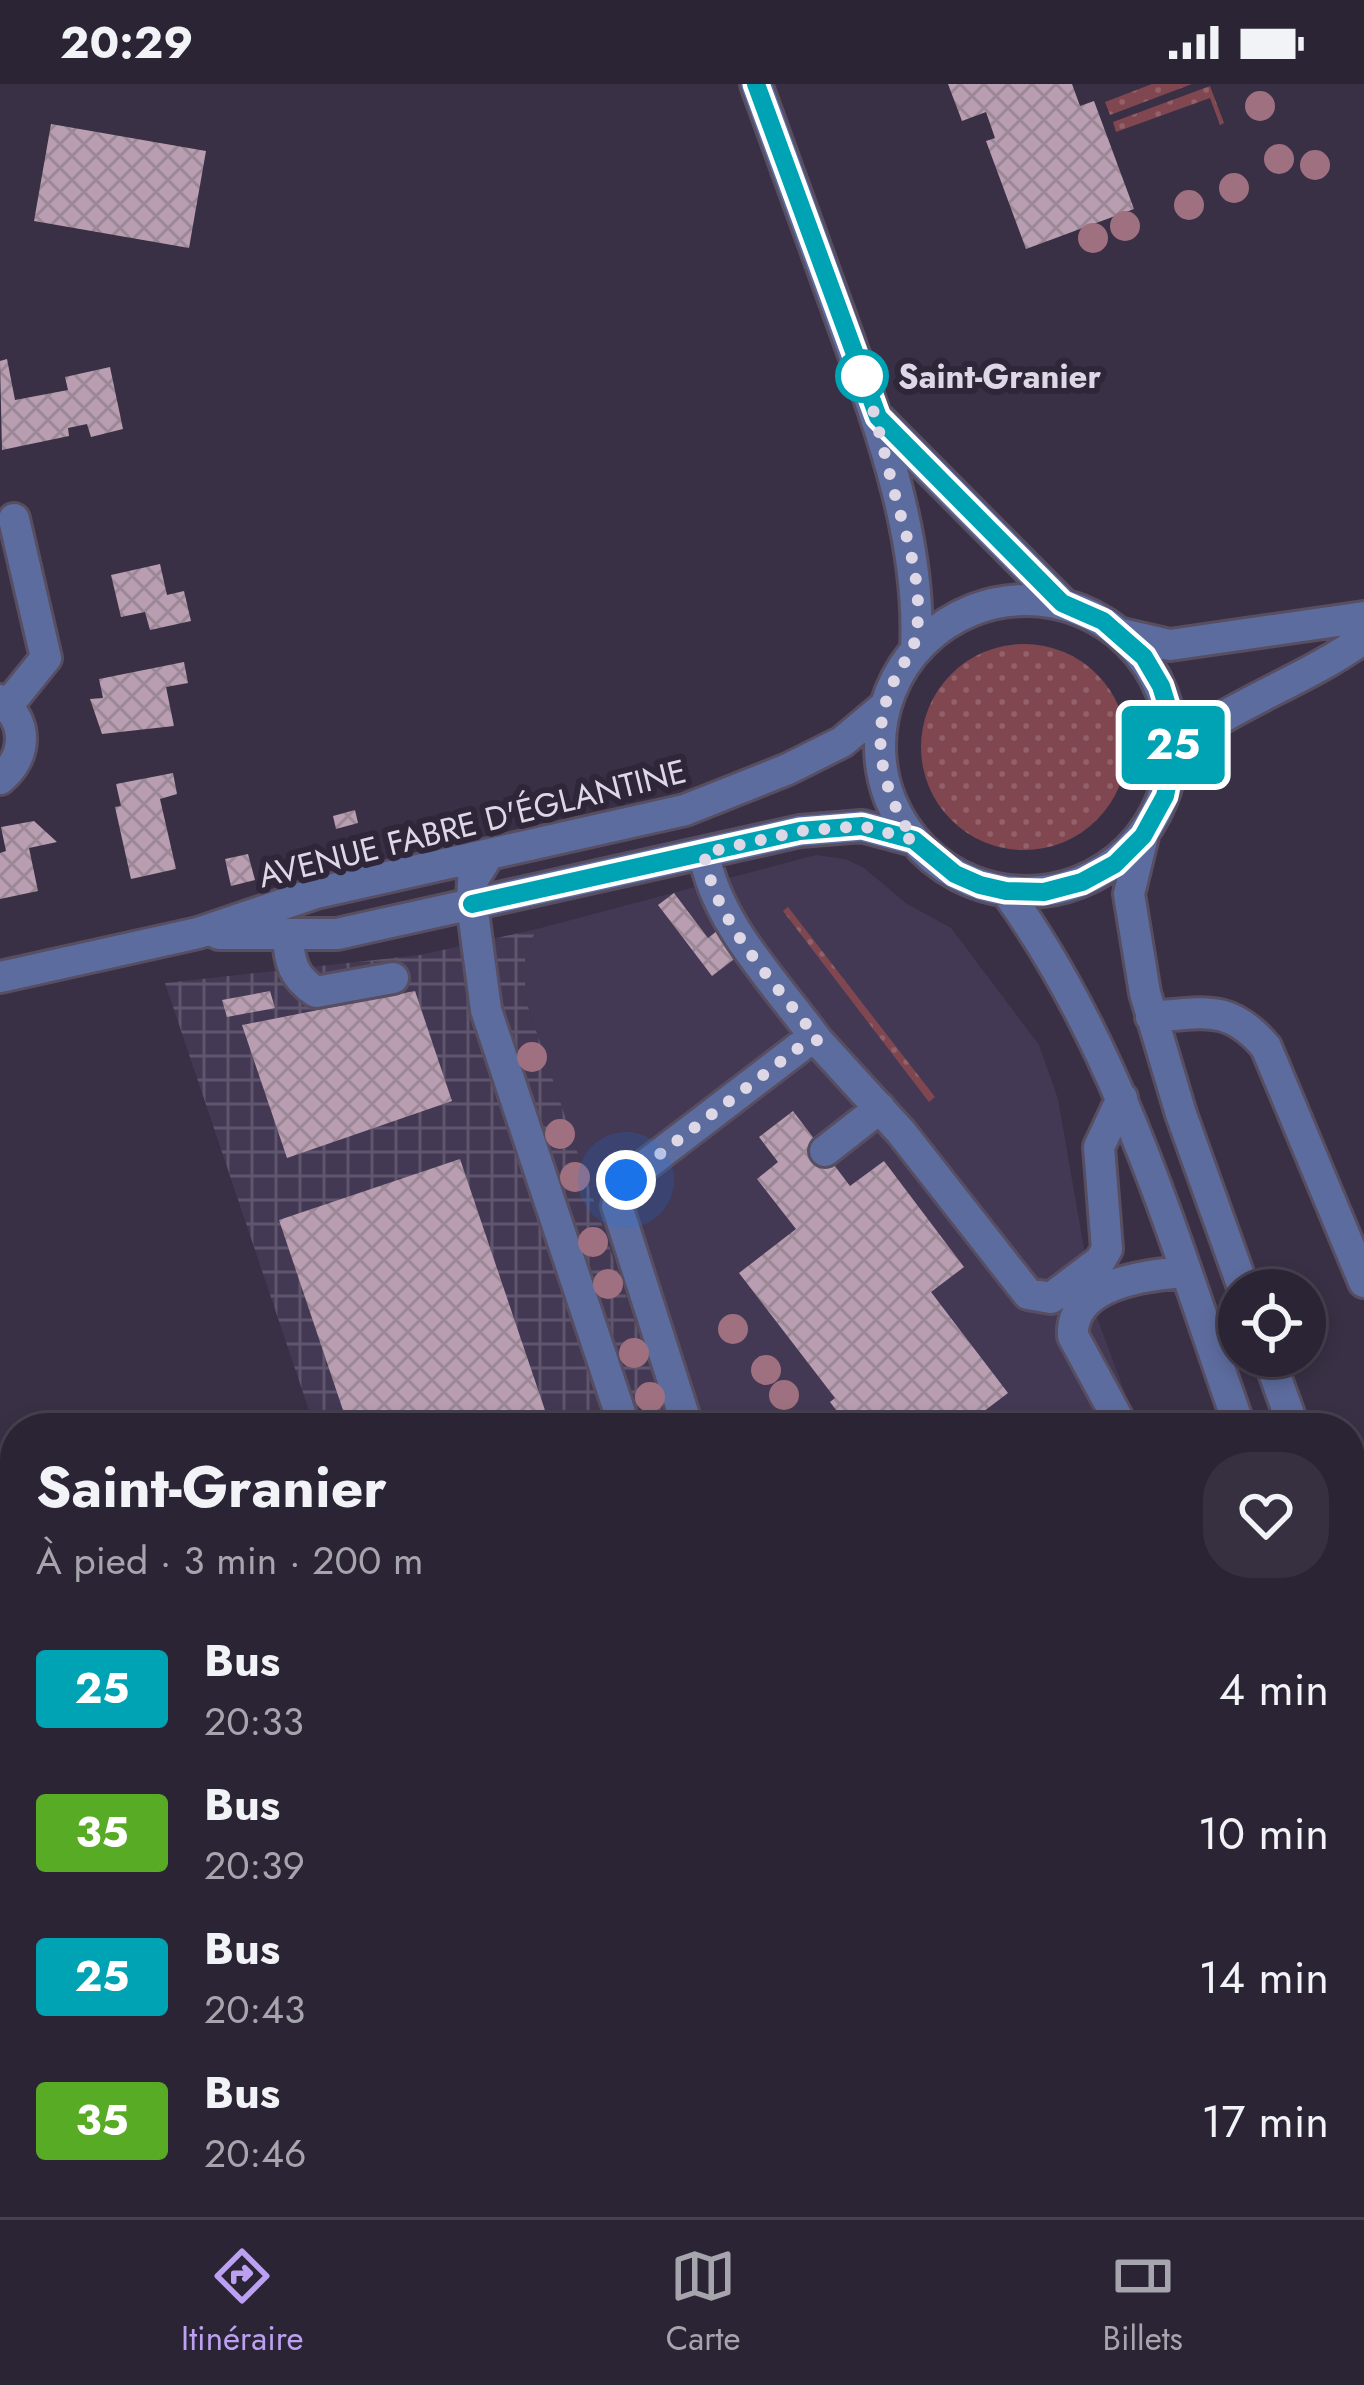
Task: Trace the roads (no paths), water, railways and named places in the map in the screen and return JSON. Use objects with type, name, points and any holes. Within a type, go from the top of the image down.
[{"type":"street","points":[[756,84],[878,417],[912,560],[918,603],[916,649]]},
{"type":"street","points":[[878,417],[1062,603]]},
{"type":"street","points":[[0,779],[15,766],[21,751],[17,718],[4,703],[46,658],[14,519]]},
{"type":"street","points":[[1143,836],[1115,864],[1082,882],[1044,892],[1006,891],[955,874],[914,840],[894,810],[883,777],[880,741],[885,706],[897,676],[916,649],[939,627],[968,611],[1030,599],[1062,603],[1120,634],[1144,657],[1161,686],[1174,751],[1165,796],[1143,836],[1129,894],[1151,1017],[1237,1269]]},
{"type":"street","points":[[1120,634],[1170,645],[1364,617]]},
{"type":"street","points":[[1174,751],[1203,726],[1328,664],[1364,638]]},
{"type":"street","name":"AVENUE FABRE D'ÉGLANTINE","points":[[0,977],[199,933],[316,893],[686,810],[842,742],[885,706]]},
{"type":"street","name":"AVENUE FABRE D'ÉGLANTINE","points":[[199,933],[337,934],[800,831],[862,826],[914,840]]},
{"type":"street","points":[[704,853],[709,886],[731,922],[818,1040],[880,1108],[1028,1294],[1051,1298],[1100,1261],[1107,1249],[1099,1147],[1122,1098]]},
{"type":"street","points":[[489,854],[473,880],[472,904],[486,1010],[620,1413]]},
{"type":"street","points":[[1006,891],[1074,994],[1122,1098],[1235,1413]]},
{"type":"street","points":[[288,935],[298,980],[316,992],[393,978]]},
{"type":"street","points":[[1151,1017],[1228,1015],[1249,1027],[1266,1047],[1364,1282]]},
{"type":"street","points":[[683,1413],[617,1206],[620,1190],[626,1180],[789,1055],[818,1040]]},
{"type":"street","points":[[825,1151],[880,1108]]},
{"type":"street","points":[[1115,1413],[1073,1336],[1072,1321],[1078,1309],[1108,1288],[1184,1272]]},
{"type":"street","points":[[1276,1377],[1289,1413]]},
{"type":"place","name":"Saint-Granier","points":[[862,376]]}]
